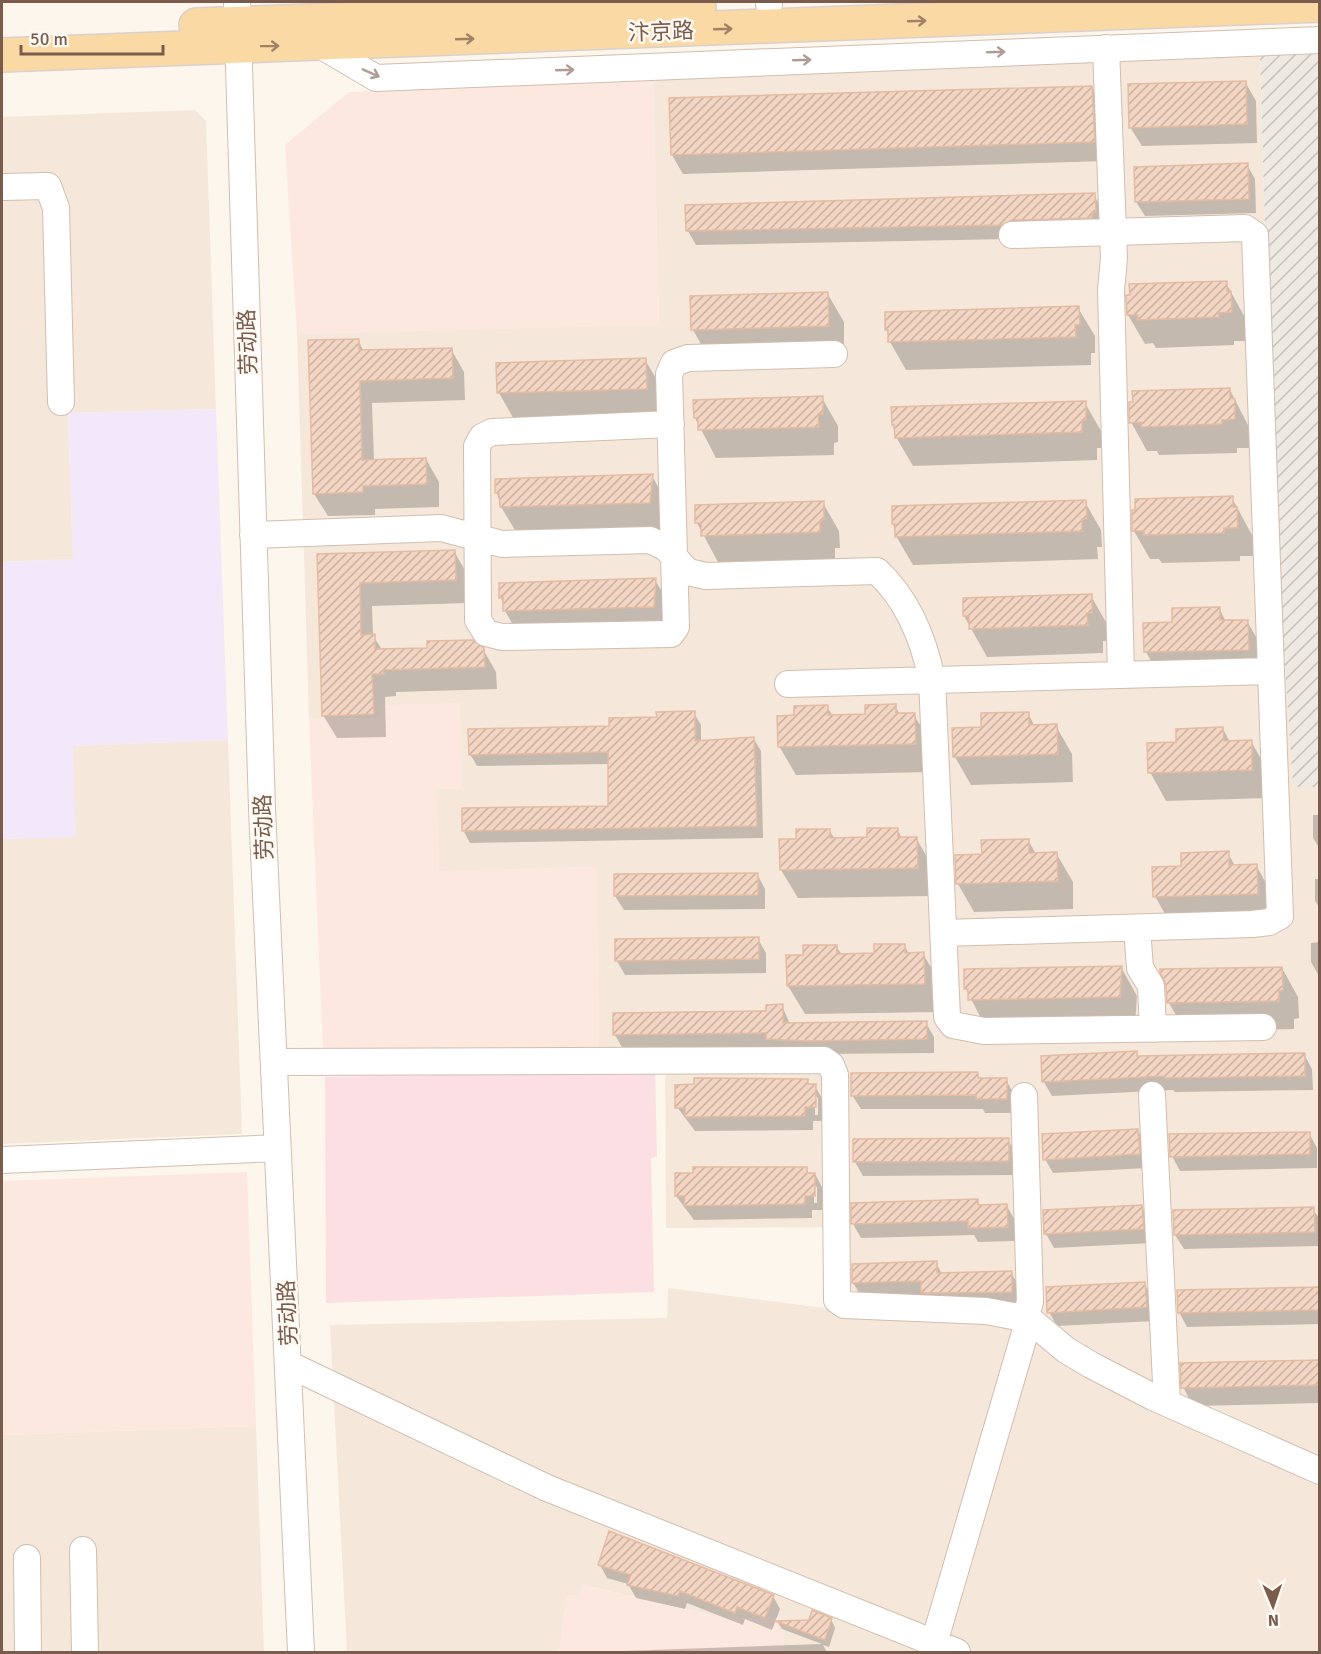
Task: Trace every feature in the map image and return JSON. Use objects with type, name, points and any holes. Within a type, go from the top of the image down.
[{"type":"main road","name":"汴京路","points":[[2,33],[842,2]]},
{"type":"main road","name":"汴京路","points":[[2,55],[238,24],[320,45],[1320,5]]},
{"type":"street","name":"劳动路","points":[[238,24],[253,535],[277,1148],[290,1365],[301,1653]]},
{"type":"street","points":[[320,45],[376,78],[1320,40]]},
{"type":"street","points":[[1106,48],[1114,232],[1111,290],[1121,674]]},
{"type":"street","points":[[2,187],[48,186],[56,208],[61,402]]},
{"type":"street","points":[[944,933],[1253,924],[1269,922],[1280,916],[1254,236],[1245,228],[1012,235]]},
{"type":"street","points":[[671,424],[492,432],[482,437],[477,446],[478,620],[486,633],[502,637],[671,634],[676,627],[671,424],[669,374],[674,363],[688,358],[834,354]]},
{"type":"street","points":[[253,535],[441,528],[502,544],[650,540],[665,547],[688,572],[706,576],[877,571],[899,596],[911,618],[928,657],[932,680],[948,1017],[953,1025],[984,1032],[1263,1027]]},
{"type":"street","points":[[788,684],[1271,671]]},
{"type":"street","points":[[1137,927],[1140,968],[1151,986],[1153,1029]]},
{"type":"street","points":[[274,1062],[824,1060],[831,1065],[835,1075],[837,1300],[844,1305],[986,1311],[1027,1319],[1065,1350],[1167,1403],[1320,1471]]},
{"type":"street","points":[[1152,1095],[1167,1403]]},
{"type":"street","points":[[290,1365],[547,1488],[945,1648],[1030,1302],[1024,1096]]},
{"type":"street","points":[[2,1160],[277,1148]]},
{"type":"street","points":[[83,1550],[85,1653]]},
{"type":"street","points":[[27,1558],[28,1653]]},
{"type":"shaded area","points":[[1319,54],[1319,787],[1293,787],[1284,653],[1277,653],[1260,55]]},
{"type":"shaded area","points":[[1260,55],[1277,653],[1284,653],[1293,787],[1320,787],[1319,1461],[1122,1371],[1044,1322],[854,1299],[841,1290],[840,1227],[666,1228],[665,1048],[599,1048],[596,867],[439,872],[436,789],[462,788],[380,705],[380,718],[309,719],[297,334],[659,324],[653,78]]},
{"type":"shaded area","points":[[653,78],[659,325],[297,334],[285,145],[349,92]]},
{"type":"shaded area","points":[[195,110],[206,121],[216,409],[68,413],[73,559],[2,562],[2,117]]},
{"type":"shaded area","points":[[216,409],[228,740],[73,746],[76,837],[2,839],[2,562],[73,559],[68,413]]},
{"type":"shaded area","points":[[460,703],[462,789],[436,789],[439,871],[596,867],[599,1048],[323,1051],[309,719],[380,718],[380,705]]},
{"type":"shaded area","points":[[228,740],[242,1134],[2,1144],[2,839],[75,836],[72,746]]},
{"type":"shaded area","points":[[655,1071],[657,1157],[651,1158],[654,1292],[326,1303],[325,1077]]},
{"type":"shaded area","points":[[247,1172],[256,1426],[2,1435],[2,1181]]},
{"type":"shaded area","points":[[668,1288],[847,1311],[1015,1323],[1319,1479],[1319,1652],[784,1652],[783,1618],[726,1619],[583,1585],[579,1597],[567,1595],[559,1652],[347,1652],[330,1325],[667,1318]]},
{"type":"shaded area","points":[[256,1426],[264,1652],[2,1652],[2,1435]]},
{"type":"shaded area","points":[[582,1585],[726,1619],[784,1618],[784,1652],[559,1652],[567,1595],[579,1597]]},
{"type":"building","points":[[1246,81],[1247,124],[1129,128],[1128,84]]},
{"type":"building","points":[[1092,86],[1095,142],[671,155],[669,98]]},
{"type":"building","points":[[1248,163],[1249,199],[1135,202],[1134,167]]},
{"type":"building","points":[[1095,193],[1096,212],[1092,212],[1092,218],[1012,220],[1002,225],[686,231],[685,205]]},
{"type":"building","points":[[1227,281],[1227,291],[1231,291],[1232,312],[1218,313],[1219,317],[1138,320],[1138,315],[1127,315],[1126,295],[1130,295],[1129,284]]},
{"type":"building","points":[[828,292],[829,326],[691,330],[690,296]]},
{"type":"building","points":[[1079,306],[1080,325],[1075,325],[1076,337],[888,342],[888,330],[885,330],[885,312]]},
{"type":"building","points":[[359,339],[359,350],[452,348],[453,378],[360,381],[362,460],[426,458],[427,484],[363,486],[363,492],[313,494],[308,340]]},
{"type":"building","points":[[646,358],[647,389],[497,393],[496,363]]},
{"type":"building","points":[[1230,388],[1230,398],[1235,399],[1235,419],[1222,420],[1222,424],[1141,427],[1141,422],[1129,423],[1129,402],[1133,402],[1132,391]]},
{"type":"building","points":[[823,396],[823,414],[818,414],[819,427],[698,430],[698,418],[694,418],[693,400]]},
{"type":"building","points":[[1086,401],[1086,420],[1082,420],[1082,432],[895,438],[894,425],[892,425],[891,407]]},
{"type":"building","points":[[653,474],[650,503],[500,507],[499,493],[495,493],[495,479]]},
{"type":"building","points":[[1233,496],[1233,507],[1237,507],[1238,528],[1224,528],[1224,533],[1144,535],[1144,531],[1132,531],[1132,510],[1135,510],[1135,499]]},
{"type":"building","points":[[1086,500],[1087,519],[1082,519],[1082,531],[895,537],[895,524],[892,524],[892,506]]},
{"type":"building","points":[[824,501],[824,520],[820,520],[820,532],[701,536],[701,523],[695,523],[695,505]]},
{"type":"building","points":[[455,550],[456,580],[360,583],[361,635],[375,634],[375,649],[427,648],[427,641],[473,640],[484,648],[485,667],[383,670],[384,674],[372,674],[374,714],[322,716],[317,554]]},
{"type":"building","points":[[656,578],[654,607],[503,611],[503,597],[499,598],[499,583]]},
{"type":"building","points":[[1092,594],[1092,613],[1087,613],[1088,625],[969,629],[969,616],[963,616],[963,598]]},
{"type":"building","points":[[1220,607],[1220,620],[1248,620],[1249,650],[1144,652],[1143,623],[1172,622],[1172,608]]},
{"type":"building","points":[[896,704],[896,713],[915,713],[916,744],[778,747],[777,716],[794,715],[794,706],[828,705],[828,715],[865,714],[865,705]]},
{"type":"building","points":[[695,711],[695,741],[754,737],[757,826],[462,831],[462,808],[608,806],[608,752],[469,755],[468,729],[609,726],[609,718],[657,717],[656,712]]},
{"type":"building","points":[[1029,712],[1029,725],[1057,724],[1058,754],[953,757],[952,728],[981,727],[981,713]]},
{"type":"building","points":[[1223,727],[1224,741],[1252,740],[1252,770],[1148,773],[1147,743],[1176,742],[1176,729]]},
{"type":"building","points":[[867,828],[898,828],[898,837],[917,837],[918,868],[780,870],[779,839],[796,839],[796,829],[830,829],[830,838],[867,837]]},
{"type":"building","points":[[1029,839],[1029,853],[1057,852],[1058,881],[956,884],[955,855],[982,854],[981,840]]},
{"type":"building","points":[[1229,851],[1229,865],[1257,864],[1258,894],[1153,897],[1152,867],[1181,866],[1181,853]]},
{"type":"building","points":[[758,873],[758,895],[614,896],[614,874]]},
{"type":"building","points":[[759,937],[759,959],[615,961],[615,939]]},
{"type":"building","points":[[874,944],[905,944],[905,953],[924,952],[925,984],[787,986],[786,955],[803,955],[803,945],[837,945],[837,954],[874,953]]},
{"type":"building","points":[[1122,966],[1120,997],[968,1000],[968,989],[964,989],[964,969]]},
{"type":"building","points":[[1282,967],[1283,990],[1279,991],[1279,1001],[1167,1003],[1166,985],[1160,972],[1160,969]]},
{"type":"building","points":[[783,1004],[783,1023],[927,1021],[927,1039],[807,1041],[766,1039],[766,1033],[613,1035],[613,1013],[766,1011],[766,1005]]},
{"type":"building","points":[[1137,1051],[1137,1056],[1305,1053],[1305,1076],[1165,1078],[1165,1076],[1042,1082],[1041,1056]]},
{"type":"building","points":[[978,1072],[978,1078],[1007,1078],[1007,1099],[976,1099],[976,1095],[851,1096],[851,1073]]},
{"type":"building","points":[[694,1078],[808,1079],[808,1084],[816,1084],[816,1107],[805,1107],[805,1116],[685,1117],[685,1108],[675,1108],[675,1085],[694,1084]]},
{"type":"building","points":[[1138,1129],[1140,1154],[1043,1160],[1042,1134]]},
{"type":"building","points":[[1310,1132],[1310,1154],[1170,1157],[1169,1134]]},
{"type":"building","points":[[1009,1138],[1009,1161],[853,1162],[853,1139]]},
{"type":"building","points":[[693,1167],[807,1167],[807,1173],[815,1173],[815,1196],[805,1196],[805,1204],[684,1206],[685,1196],[675,1196],[675,1173],[693,1173]]},
{"type":"building","points":[[978,1199],[978,1205],[1007,1204],[1008,1227],[968,1228],[968,1221],[851,1224],[851,1203]]},
{"type":"building","points":[[1142,1205],[1144,1229],[1044,1234],[1043,1210]]},
{"type":"building","points":[[1314,1207],[1315,1232],[1174,1235],[1173,1210]]},
{"type":"building","points":[[937,1261],[937,1273],[1012,1271],[1012,1292],[921,1293],[921,1281],[852,1283],[852,1264]]},
{"type":"building","points":[[1145,1282],[1147,1307],[1047,1313],[1046,1287]]},
{"type":"building","points":[[1320,1287],[1320,1310],[1178,1313],[1177,1290]]},
{"type":"building","points":[[1320,1360],[1320,1385],[1181,1388],[1180,1363]]},
{"type":"building","points":[[609,1531],[774,1595],[765,1618],[737,1607],[735,1613],[680,1591],[678,1596],[627,1585],[631,1575],[598,1565]]},
{"type":"building","points":[[812,1610],[832,1618],[825,1640],[775,1621],[809,1620]]}]
